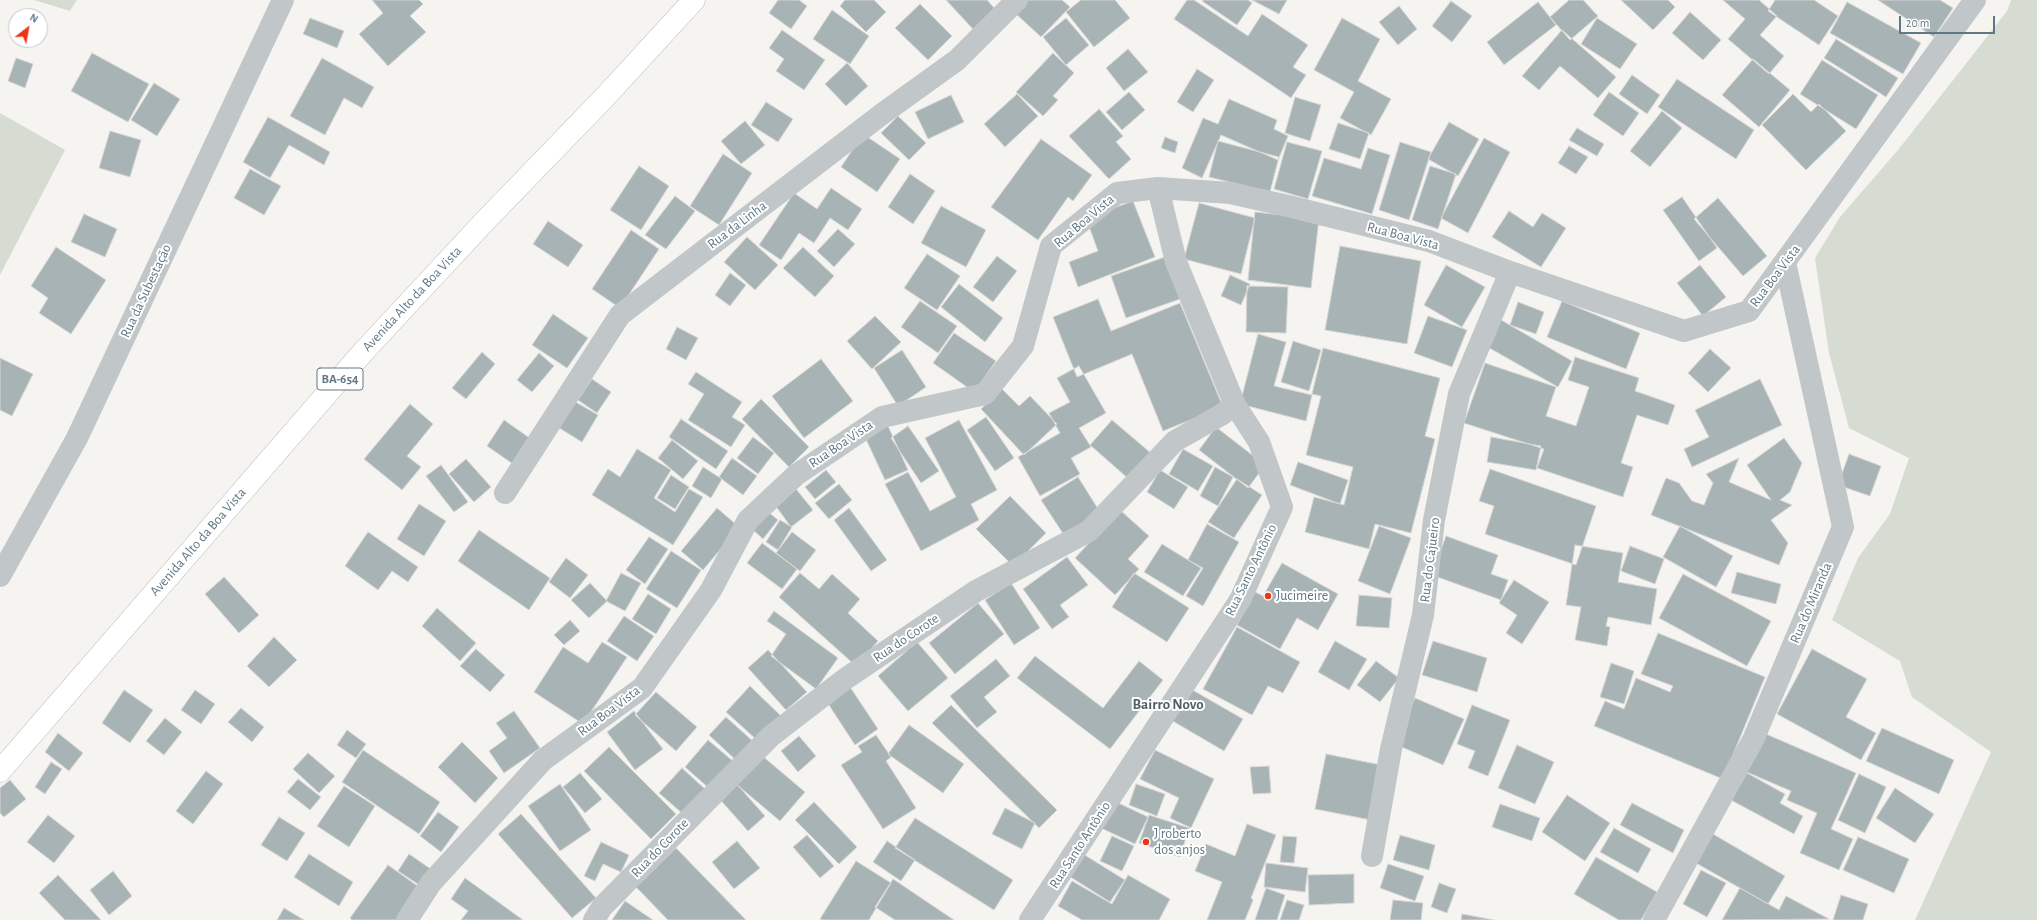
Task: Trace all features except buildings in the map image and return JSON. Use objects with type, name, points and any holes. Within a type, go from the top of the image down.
[{"type":"main road","name":"Avenida Alto da Boa Vista","points":[[0,771],[364,351],[484,222],[604,98],[694,0]]},
{"type":"street","name":"Rua da Subestação","points":[[0,576],[77,438],[283,0]]},
{"type":"street","name":"Rua da Linha","points":[[505,493],[620,315],[882,114],[956,60],[1017,0]]},
{"type":"street","name":"Rua Boa Vista","points":[[407,920],[431,883],[543,760],[642,688],[712,590],[748,520],[796,475],[882,417],[985,394],[1023,346],[1051,246],[1117,193],[1158,188],[1230,193],[1288,206],[1429,241],[1510,272],[1684,331],[1749,311],[1975,0]]},
{"type":"street","name":"Rua Santo Antônio","points":[[1030,920],[1240,600],[1282,507],[1260,442],[1235,405],[1176,262],[1158,188]]},
{"type":"street","name":"Rua do Miranda","points":[[1654,920],[1753,740],[1843,527],[1785,262]]},
{"type":"street","name":"Rua do Cajueiro","points":[[1372,856],[1391,749],[1423,615],[1434,520],[1459,394],[1510,272]]},
{"type":"street","name":"Rua do Corote","points":[[598,914],[770,736],[845,678],[976,591],[1089,530],[1175,441],[1235,405]]},
{"type":"shaded area","points":[[34,0],[77,0],[70,11]]},
{"type":"shaded area","points":[[2011,0],[2037,0],[2037,920],[1915,920],[1991,752],[1912,697],[1900,661],[1832,620],[1858,558],[1890,514],[1909,458],[1849,428],[1829,353],[1815,258],[1840,217],[1898,150],[2007,11]]},
{"type":"shaded area","points":[[0,113],[65,150],[0,275]]},
{"type":"place","name":"Jucimeire","points":[[1268,596]]},
{"type":"place","name":"J roberto dos anjos","points":[[1146,842]]},
{"type":"district","name":"Bairro Novo","points":[[1168,704]]}]
